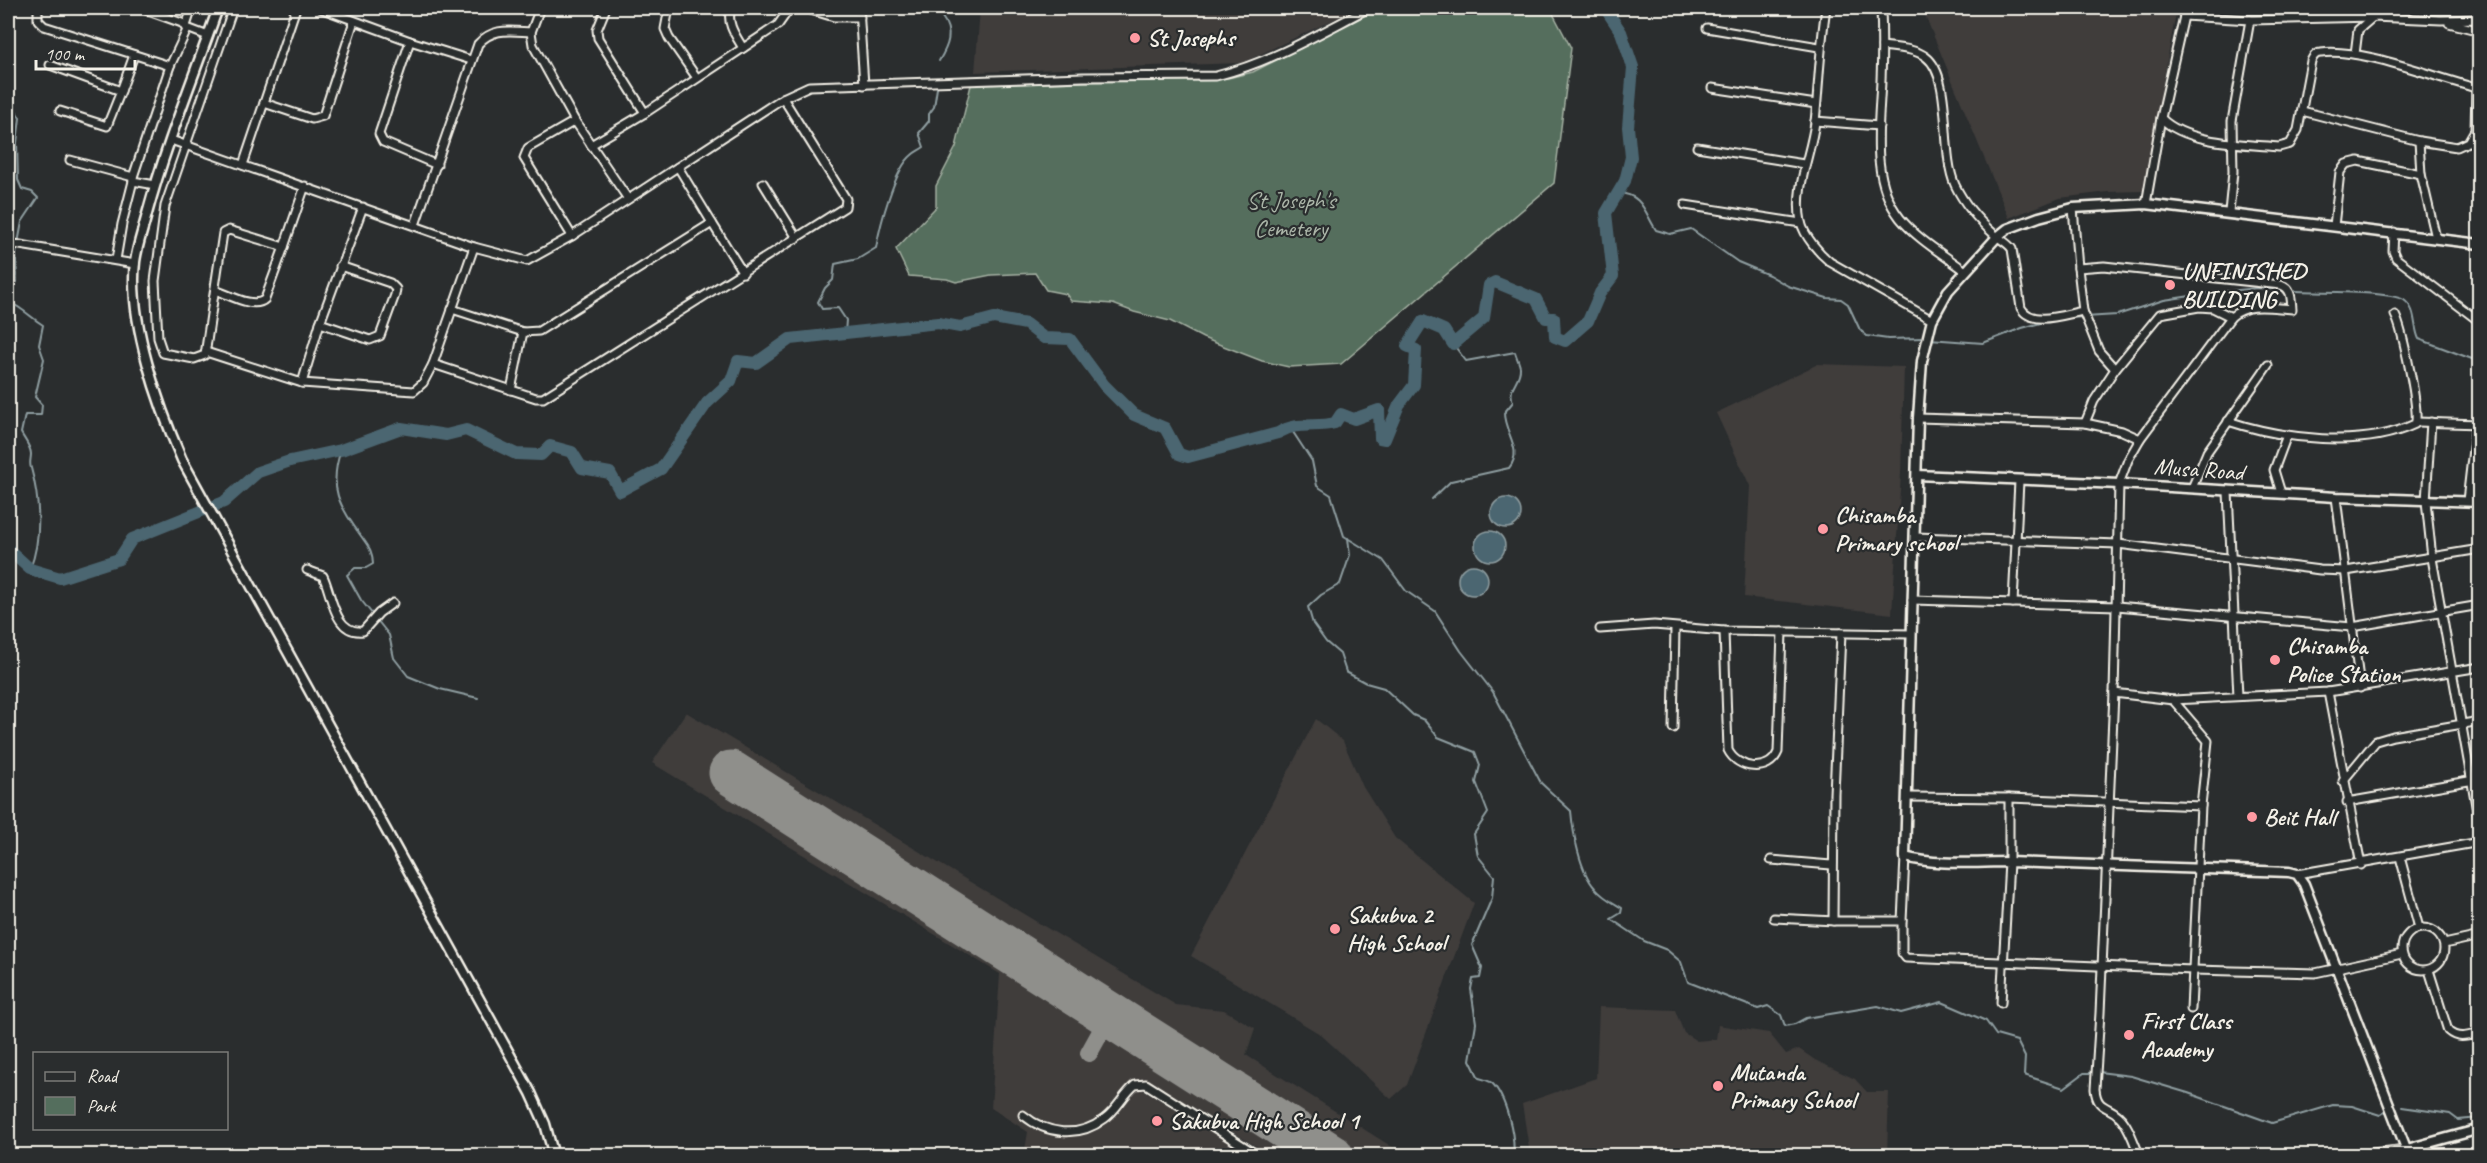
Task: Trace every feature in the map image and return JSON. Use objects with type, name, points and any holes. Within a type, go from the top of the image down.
[{"type":"street","points":[[38,8],[38,20],[44,26],[170,66]]},
{"type":"street","points":[[140,8],[208,36]]},
{"type":"street","points":[[116,260],[133,179],[170,66],[192,8]]},
{"type":"street","points":[[218,8],[155,185],[135,264],[138,311],[153,384],[165,421],[202,496],[531,1093],[545,1124],[554,1155]]},
{"type":"street","points":[[233,8],[165,206],[155,281],[158,338],[163,353],[194,359],[202,358],[206,352],[222,233],[225,230],[284,246]]},
{"type":"street","points":[[243,165],[296,8]]},
{"type":"street","points":[[320,8],[410,41],[471,60]]},
{"type":"street","points":[[540,8],[531,32],[533,45],[575,121],[628,199]]},
{"type":"street","points":[[606,8],[597,30],[598,38],[645,113]]},
{"type":"street","points":[[669,8],[665,29],[697,78]]},
{"type":"street","points":[[731,8],[730,26],[743,48]]},
{"type":"street","points":[[591,145],[645,113],[778,25],[789,8]]},
{"type":"street","points":[[804,8],[834,17],[860,17]]},
{"type":"street","points":[[859,8],[864,85]]},
{"type":"street","points":[[171,140],[474,247],[527,261],[572,236],[783,98],[809,86],[1083,77],[1216,76],[1268,59],[1369,8]]},
{"type":"street","points":[[1826,8],[1819,47],[1815,121],[1804,164],[1799,201],[1801,223],[1821,254],[1830,262],[1932,320]]},
{"type":"street","points":[[1881,8],[1878,152],[1881,177],[1889,200],[1912,231],[1964,270]]},
{"type":"street","points":[[2146,204],[2161,118],[2184,16],[2181,8]]},
{"type":"street","points":[[2372,8],[2373,17]]},
{"type":"street","points":[[2184,16],[2250,20],[2373,17],[2480,19]]},
{"type":"street","points":[[2355,54],[2358,30],[2373,17]]},
{"type":"street","points":[[2229,212],[2233,172],[2232,121],[2250,20]]},
{"type":"street","points":[[2441,20],[2480,31]]},
{"type":"street","points":[[264,103],[312,119],[323,116],[354,21]]},
{"type":"street","points":[[1707,28],[1819,47]]},
{"type":"street","points":[[415,225],[478,44],[487,34],[502,31],[531,32]]},
{"type":"street","points":[[410,41],[379,139],[437,165]]},
{"type":"street","points":[[1882,46],[1910,49],[1927,57],[1935,68],[1941,82],[1949,165],[1954,183],[1979,221],[2012,249],[2021,308],[2027,316],[2036,319],[2085,317]]},
{"type":"street","points":[[2161,118],[2173,128],[2197,136],[2232,142],[2287,146],[2298,130],[2302,111],[2314,56],[2321,52],[2355,54],[2478,89],[2477,123],[2472,137],[2463,145],[2450,148],[2302,111]]},
{"type":"street","points":[[60,111],[107,126],[134,55]]},
{"type":"street","points":[[50,65],[121,91]]},
{"type":"street","points":[[1712,88],[1816,104]]},
{"type":"street","points":[[433,364],[536,398],[543,398],[845,207],[847,201],[783,98]]},
{"type":"street","points":[[572,236],[524,158],[528,148],[575,121]]},
{"type":"street","points":[[1815,121],[1879,126]]},
{"type":"street","points":[[2419,141],[2421,174],[2436,238]]},
{"type":"street","points":[[1697,147],[1804,164]]},
{"type":"street","points":[[70,160],[155,185]]},
{"type":"street","points":[[2334,225],[2340,172],[2346,164],[2358,161],[2421,174]]},
{"type":"street","points":[[678,167],[743,273]]},
{"type":"street","points":[[763,183],[797,238]]},
{"type":"street","points":[[215,290],[254,303],[262,303],[266,299],[305,186]]},
{"type":"street","points":[[2402,954],[2315,973],[1906,958],[1902,954],[1918,418],[1925,350],[1932,320],[1948,291],[1964,270],[1997,237],[2007,229],[2073,208],[2146,204],[2229,212],[2480,244]]},
{"type":"street","points":[[1685,205],[1801,223]]},
{"type":"street","points":[[302,383],[320,323],[363,207]]},
{"type":"street","points":[[2073,208],[2085,317],[2099,351],[2115,369]]},
{"type":"street","points":[[452,309],[523,333],[539,331],[712,223]]},
{"type":"street","points":[[2394,232],[2393,251],[2396,258],[2480,322]]},
{"type":"street","points":[[8,243],[135,264]]},
{"type":"street","points":[[206,352],[302,383],[414,390],[423,383],[433,364],[474,247]]},
{"type":"street","points":[[320,323],[375,340],[380,336],[395,295],[396,289],[390,283],[340,266]]},
{"type":"street","points":[[2078,268],[2104,266],[2281,285],[2289,289],[2292,309],[2247,307],[2238,310],[2231,317],[2140,439],[2128,460],[2119,484],[2114,693],[2095,1089],[2096,1098],[2104,1108],[2121,1118],[2140,1155]]},
{"type":"street","points":[[2085,423],[2094,401],[2115,369],[2160,314],[2199,307],[2213,308],[2231,317]]},
{"type":"street","points":[[2395,315],[2400,325],[2409,367],[2418,417],[2416,422]]},
{"type":"street","points":[[511,390],[523,333]]},
{"type":"street","points":[[2192,488],[2207,452],[2268,365]]},
{"type":"street","points":[[1918,418],[2085,423],[2122,431],[2140,439]]},
{"type":"street","points":[[2228,420],[2253,429],[2287,435],[2356,438],[2380,436],[2416,422],[2478,423],[2467,501]]},
{"type":"street","points":[[2431,422],[2426,501],[2432,558],[2462,725],[2476,779],[2480,828]]},
{"type":"street","points":[[2281,493],[2274,470],[2287,435]]},
{"type":"street","name":"Musa Road","points":[[1917,475],[2119,484],[2228,492],[2480,502]]},
{"type":"street","points":[[2013,603],[2019,481]]},
{"type":"street","points":[[2228,492],[2238,696]]},
{"type":"street","points":[[2336,497],[2360,688]]},
{"type":"street","points":[[1915,537],[2118,544],[2320,570],[2346,571],[2480,549]]},
{"type":"street","points":[[307,570],[322,576],[329,588],[334,609],[344,626],[356,632],[363,631],[379,613],[393,603]]},
{"type":"street","points":[[1912,600],[2117,606],[2352,627],[2480,605]]},
{"type":"street","points":[[1600,629],[1654,625],[1724,631],[1911,634]]},
{"type":"street","points":[[1673,728],[1676,628]]},
{"type":"street","points":[[1724,631],[1728,750],[1731,756],[1742,764],[1762,767],[1772,762],[1778,752],[1782,632]]},
{"type":"street","points":[[1833,921],[1834,794],[1841,633]]},
{"type":"street","points":[[2114,693],[2173,700],[2328,692],[2480,667]]},
{"type":"street","points":[[2328,692],[2347,802],[2361,865]]},
{"type":"street","points":[[2173,700],[2208,741],[2201,806],[2191,1009]]},
{"type":"street","points":[[2343,781],[2376,741],[2480,721]]},
{"type":"street","points":[[2347,802],[2476,779]]},
{"type":"street","points":[[1908,797],[2009,798],[2201,806]]},
{"type":"street","points":[[2001,1003],[2009,862],[2009,798]]},
{"type":"street","points":[[1905,857],[1917,860],[2297,874],[2361,865],[2480,842]]},
{"type":"street","points":[[2400,857],[2419,928]]},
{"type":"street","points":[[1771,860],[1831,865],[1833,863]]},
{"type":"street","points":[[2297,874],[2304,884],[2408,1152]]},
{"type":"street","points":[[1774,918],[1902,921]]},
{"type":"street","points":[[2419,928],[2437,932],[2444,944],[2443,958],[2438,965],[2429,970],[2412,967],[2402,954],[2404,939],[2413,930],[2419,928]]},
{"type":"street","points":[[2444,944],[2480,936]]},
{"type":"street","points":[[2429,970],[2448,1030],[2454,1035],[2463,1037],[2480,1033]]},
{"type":"street","points":[[1023,1114],[1036,1126],[1054,1131],[1074,1131],[1087,1128],[1104,1120],[1135,1085],[1146,1084],[1259,1155]]},
{"type":"street","points":[[2346,1155],[2408,1152],[2480,1129]]},
{"type":"shaded area","name":"St Josephs","points":[[980,8],[1358,8],[1242,63],[975,72]]},
{"type":"shaded area","points":[[1922,8],[2177,8],[2143,191],[2108,192],[2060,198],[2009,218]]},
{"type":"shaded area","name":"Chisamba Primary school","points":[[1818,364],[1904,367],[1901,474],[1892,614],[1744,597],[1750,486],[1716,413]]},
{"type":"shaded area","points":[[686,712],[1176,1005],[1224,1010],[1255,1028],[1246,1055],[1405,1155],[1270,1155],[1149,1080],[1142,1089],[1249,1155],[1024,1155],[1028,1132],[991,1108],[1000,974],[652,763]]},
{"type":"shaded area","name":"Sakubva 2 High School","points":[[1316,719],[1343,741],[1363,787],[1395,838],[1474,903],[1407,1085],[1391,1099],[1320,1034],[1191,956]]},
{"type":"shaded area","name":"Mutanda Primary School","points":[[1599,1007],[1675,1010],[1684,1033],[1697,1041],[1716,1039],[1718,1025],[1769,1033],[1786,1054],[1799,1049],[1815,1060],[1855,1079],[1867,1092],[1889,1092],[1887,1155],[1530,1155],[1522,1104],[1596,1078]]},
{"type":"green space","name":"St Joseph's Cemetery","points":[[1378,8],[1550,8],[1571,48],[1554,183],[1341,364],[1289,367],[1262,361],[1203,338],[1170,321],[1113,304],[1071,301],[1066,294],[1046,290],[1035,273],[991,275],[956,282],[947,279],[909,276],[896,249],[936,207],[936,186],[956,147],[971,85],[1228,78],[1253,72]]},
{"type":"water","points":[[1506,498],[1517,502],[1521,513],[1517,524],[1506,528],[1495,524],[1491,513],[1495,502]]},
{"type":"water","points":[[1490,531],[1501,535],[1505,546],[1501,557],[1490,561],[1479,557],[1475,546],[1479,535]]},
{"type":"water","points":[[1473,565],[1484,569],[1488,580],[1484,591],[1473,595],[1462,591],[1458,580],[1462,569]]},
{"type":"waterway","points":[[939,61],[945,50],[949,34],[942,17],[943,11],[949,8]]},
{"type":"waterway","points":[[8,549],[30,569],[60,578],[119,559],[132,539],[224,502],[258,472],[290,461],[341,450],[401,428],[446,435],[466,430],[516,454],[541,455],[550,446],[572,452],[582,468],[610,473],[620,491],[661,469],[707,403],[731,381],[738,361],[756,363],[790,339],[938,323],[960,327],[994,318],[1026,324],[1044,338],[1070,339],[1104,385],[1134,415],[1165,428],[1179,454],[1188,457],[1278,433],[1292,427],[1335,423],[1341,414],[1354,419],[1379,410],[1380,438],[1385,439],[1399,405],[1414,385],[1416,350],[1407,346],[1423,321],[1444,330],[1453,344],[1484,318],[1489,285],[1495,282],[1536,299],[1546,318],[1554,318],[1555,337],[1565,341],[1588,321],[1600,293],[1613,276],[1606,213],[1625,181],[1631,157],[1628,127],[1633,67],[1621,32],[1605,8]]},
{"type":"waterway","points":[[845,333],[846,320],[838,308],[822,309],[818,302],[825,288],[833,280],[835,264],[858,259],[876,248],[889,198],[899,172],[905,162],[924,147],[919,133],[929,121],[937,88]]},
{"type":"waterway","points":[[8,98],[20,118],[17,143],[18,180],[22,189],[32,192],[38,198],[22,222],[16,254],[17,282],[8,285]]},
{"type":"waterway","points":[[1618,193],[1626,194],[1637,200],[1656,230],[1670,234],[1691,229],[1738,262],[1788,286],[1827,298],[1841,299],[1848,304],[1860,330],[1867,336],[1888,339],[1924,338]]},
{"type":"waterway","points":[[2069,318],[2117,315],[2164,300],[2211,293],[2257,288],[2285,290]]},
{"type":"waterway","points":[[2296,291],[2369,293],[2404,300],[2413,313],[2419,339],[2480,362]]},
{"type":"waterway","points":[[8,300],[43,325],[39,345],[44,359],[35,397],[42,405],[41,415],[25,415],[21,433],[31,451],[30,464],[38,506],[38,532],[30,569]]},
{"type":"waterway","points":[[1929,339],[1983,343],[2048,321]]},
{"type":"waterway","points":[[1432,499],[1451,481],[1509,468],[1515,455],[1504,413],[1513,402],[1512,391],[1520,372],[1515,352],[1466,361],[1453,344]]},
{"type":"waterway","points":[[1289,426],[1312,461],[1317,486],[1331,495],[1344,536],[1383,560],[1406,591],[1435,611],[1461,651],[1493,692],[1541,783],[1571,811],[1578,852],[1585,872],[1601,894],[1622,908],[1621,913],[1611,919],[1644,941],[1667,950],[1681,962],[1688,982],[1758,1009],[1768,1006],[1781,1015],[1785,1026],[1806,1018],[1878,1006],[1901,1013],[1942,1002],[1986,1021],[1996,1035],[2017,1041],[2025,1057],[2024,1075],[2064,1088],[2084,1073],[2093,1073]]},
{"type":"waterway","points":[[341,450],[336,475],[338,496],[347,515],[370,549],[373,564],[366,568],[355,568],[347,575],[361,600],[389,635],[394,658],[408,676],[440,689],[478,698]]},
{"type":"waterway","points":[[1348,538],[1350,555],[1340,584],[1321,595],[1308,607],[1313,624],[1326,642],[1340,654],[1346,672],[1366,683],[1384,688],[1413,715],[1424,720],[1438,737],[1475,752],[1480,765],[1476,782],[1488,813],[1474,834],[1478,856],[1494,876],[1492,898],[1472,945],[1482,968],[1480,978],[1473,979],[1471,989],[1476,1023],[1470,1060],[1479,1078],[1492,1083],[1502,1098],[1511,1128],[1513,1156]]},
{"type":"waterway","points":[[2099,1072],[2131,1076],[2188,1093],[2272,1123],[2333,1105],[2352,1106],[2380,1115],[2387,1111]]},
{"type":"waterway","points":[[2402,1107],[2450,1114],[2458,1120],[2480,1118]]},
{"type":"taxiway","points":[[1089,1053],[1110,1015]]},
{"type":"runway","points":[[731,773],[1331,1156]]},
{"type":"place","name":"St Josephs","points":[[1135,38]]},
{"type":"place","name":"UNFINISHED BUILDING","points":[[2170,285]]},
{"type":"place","name":"Chisamba Primary school","points":[[1823,529]]},
{"type":"place","name":"Chisamba Police Station","points":[[2275,660]]},
{"type":"place","name":"Beit Hall","points":[[2252,817]]},
{"type":"place","name":"Sakubva 2 High School","points":[[1335,929]]},
{"type":"place","name":"First Class Academy","points":[[2129,1035]]},
{"type":"place","name":"Mutanda Primary School","points":[[1718,1086]]},
{"type":"place","name":"Sakubva High School 1","points":[[1157,1121]]}]
